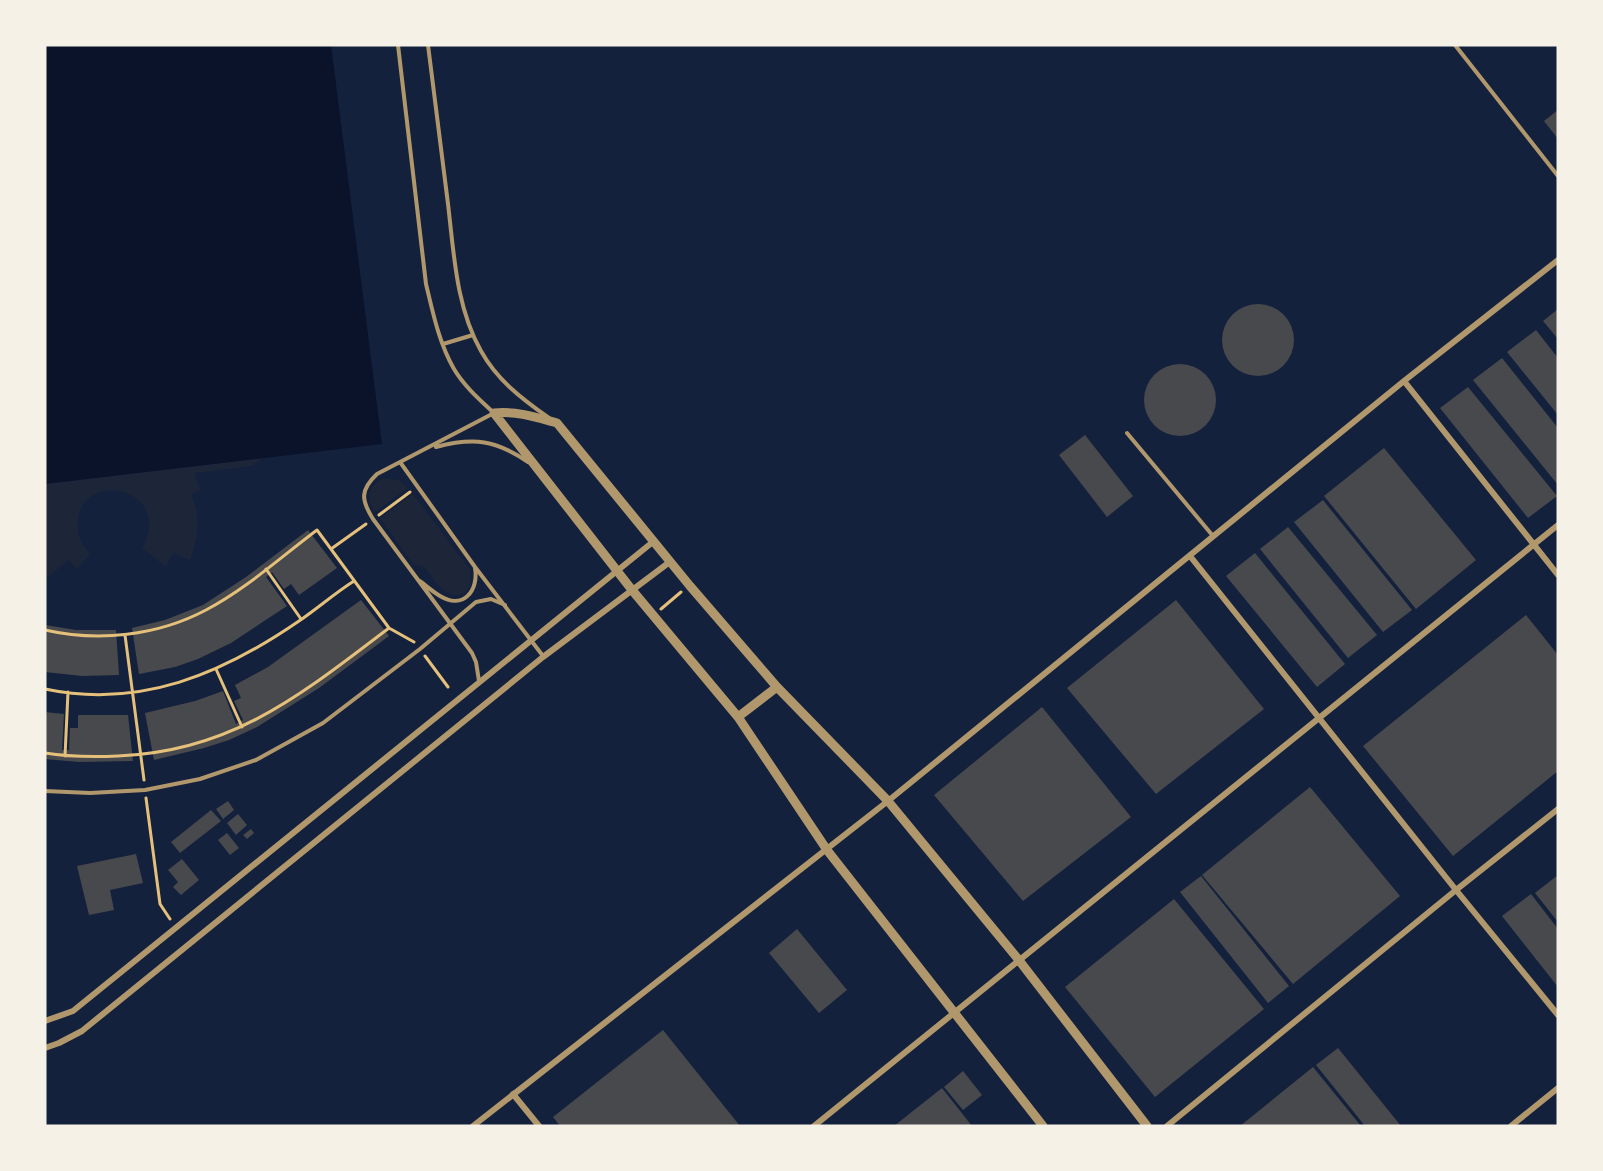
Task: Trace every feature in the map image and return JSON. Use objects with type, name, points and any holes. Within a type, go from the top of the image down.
[{"type":"street","points":[[473,1126],[827,850],[1404,381],[1558,260]]},
{"type":"street","points":[[1404,381],[1558,575]]},
{"type":"street","points":[[494,414],[509,412],[525,414],[557,423],[690,586],[777,687],[888,801],[1018,959],[1147,1126]]},
{"type":"street","points":[[494,414],[653,615],[738,717],[827,850],[1043,1126]]},
{"type":"street","points":[[814,1126],[1558,525]]},
{"type":"street","points":[[45,1021],[73,1011],[654,541]]},
{"type":"street","points":[[1190,556],[1558,1015]]},
{"type":"street","points":[[45,1048],[82,1031],[543,657],[670,561]]},
{"type":"street","points":[[738,717],[777,687]]},
{"type":"street","points":[[1167,1126],[1558,809]]},
{"type":"street","points":[[1511,1126],[1558,1088]]},
{"type":"street","points":[[513,1094],[539,1126]]},
{"type":"lane","points":[[399,45],[426,284],[443,344],[454,369],[472,392],[494,414],[400,462],[372,480],[364,491],[364,498],[366,508],[373,519],[472,653],[480,683]]},
{"type":"lane","points":[[428,45],[457,277],[473,335],[497,375],[520,397],[557,423]]},
{"type":"lane","points":[[1455,45],[1558,176]]},
{"type":"lane","points":[[443,344],[473,335]]},
{"type":"lane","points":[[1127,433],[1214,537]]},
{"type":"lane","points":[[427,450],[472,440],[492,443],[512,451],[536,468]]},
{"type":"lane","points":[[400,462],[475,567],[533,640],[543,657]]},
{"type":"lane","points":[[415,576],[440,597],[458,600],[469,596],[475,587],[477,582],[475,567]]},
{"type":"lane","points":[[45,791],[90,793],[145,790],[200,779],[256,760],[323,723],[420,649],[476,602],[491,599],[505,604]]},
{"type":"path","points":[[45,630],[95,636],[125,635],[156,629],[204,611],[236,591],[318,530],[389,628],[414,642]]},
{"type":"path","points":[[266,569],[302,619]]},
{"type":"path","points":[[45,689],[92,695],[132,693],[173,686],[216,669],[267,641],[354,581]]},
{"type":"path","points":[[653,615],[690,586]]},
{"type":"path","points":[[45,753],[65,756],[142,755],[192,746],[242,727],[287,703],[389,628]]},
{"type":"path","points":[[125,635],[144,780]]},
{"type":"path","points":[[424,655],[448,687]]},
{"type":"path","points":[[216,669],[242,727]]},
{"type":"path","points":[[65,756],[68,692]]},
{"type":"path","points":[[146,798],[160,904],[176,928]]},
{"type":"shaded area","points":[[45,45],[331,45],[382,444],[45,484]]},
{"type":"shaded area","points":[[263,458],[252,466],[194,473],[201,490],[191,494],[196,511],[197,527],[190,560],[173,553],[166,567],[142,548],[149,528],[147,512],[138,500],[125,492],[110,490],[95,494],[84,504],[78,520],[80,539],[90,554],[77,569],[69,560],[45,579],[45,484]]},
{"type":"shaded area","points":[[384,478],[399,480],[408,488],[375,512],[370,502],[370,492],[375,484]]},
{"type":"shaded area","points":[[413,494],[470,570],[470,586],[465,593],[452,595],[446,592],[425,567],[413,564],[380,518]]},
{"type":"building","points":[[1558,110],[1558,139],[1544,121]]},
{"type":"building","points":[[1258,304],[1278,310],[1288,320],[1294,340],[1288,360],[1278,370],[1258,376],[1238,370],[1228,360],[1222,340],[1228,320],[1238,310]]},
{"type":"building","points":[[1558,309],[1558,339],[1543,321]]},
{"type":"building","points":[[1536,330],[1558,358],[1558,415],[1507,352]]},
{"type":"building","points":[[1502,358],[1558,428],[1558,485],[1473,380]]},
{"type":"building","points":[[1180,364],[1200,370],[1210,380],[1216,400],[1210,420],[1200,430],[1180,436],[1160,430],[1150,420],[1144,400],[1150,380],[1160,370]]},
{"type":"building","points":[[1468,387],[1557,496],[1528,518],[1440,408]]},
{"type":"building","points":[[1085,435],[1133,496],[1107,517],[1059,455]]},
{"type":"building","points":[[1384,448],[1476,560],[1416,609],[1324,496]]},
{"type":"building","points":[[1323,500],[1412,610],[1383,632],[1294,522]]},
{"type":"building","points":[[1288,527],[1377,635],[1348,658],[1260,549]]},
{"type":"building","points":[[308,530],[337,568],[299,595],[291,584],[284,589],[272,572],[266,577],[287,606],[231,643],[198,659],[175,667],[139,674],[132,628],[165,620],[203,605],[246,577]]},
{"type":"building","points":[[1255,553],[1345,664],[1317,687],[1226,576]]},
{"type":"building","points":[[361,600],[389,636],[319,688],[257,727],[229,740],[154,760],[145,713],[195,701],[223,691],[236,724],[243,720],[234,701],[241,698],[235,685],[268,667]]},
{"type":"building","points":[[1176,600],[1264,709],[1156,794],[1067,688]]},
{"type":"building","points":[[1526,615],[1558,655],[1558,771],[1453,856],[1363,746]]},
{"type":"building","points":[[45,625],[76,630],[116,630],[119,675],[82,676],[45,672]]},
{"type":"building","points":[[1042,707],[1131,817],[1023,901],[934,795]]},
{"type":"building","points":[[45,712],[64,714],[62,750],[69,750],[70,728],[78,728],[78,715],[128,715],[133,761],[79,762],[45,759]]},
{"type":"building","points":[[1310,787],[1400,896],[1293,984],[1202,875]]},
{"type":"building","points":[[228,801],[234,810],[223,819],[216,809]]},
{"type":"building","points":[[211,810],[221,821],[180,853],[171,842]]},
{"type":"building","points":[[238,814],[247,825],[236,835],[227,823]]},
{"type":"building","points":[[251,829],[254,833],[247,839],[243,835]]},
{"type":"building","points":[[227,833],[239,848],[230,855],[218,840]]},
{"type":"building","points":[[136,854],[143,883],[110,890],[114,910],[89,915],[77,866]]},
{"type":"building","points":[[182,859],[199,880],[181,895],[173,887],[178,882],[168,870]]},
{"type":"building","points":[[1558,875],[1558,922],[1535,893]]},
{"type":"building","points":[[1201,876],[1289,986],[1268,1003],[1180,892]]},
{"type":"building","points":[[1531,894],[1558,929],[1558,987],[1502,916]]},
{"type":"building","points":[[1174,899],[1264,1009],[1155,1097],[1065,987]]},
{"type":"building","points":[[797,929],[847,990],[819,1013],[769,953]]},
{"type":"building","points":[[663,1030],[740,1126],[560,1126],[553,1117]]},
{"type":"building","points":[[1338,1048],[1401,1126],[1365,1126],[1316,1065]]},
{"type":"building","points":[[1313,1067],[1361,1126],[1240,1126]]},
{"type":"building","points":[[963,1071],[982,1095],[963,1110],[944,1087]]},
{"type":"building","points":[[942,1088],[972,1126],[894,1126]]}]
